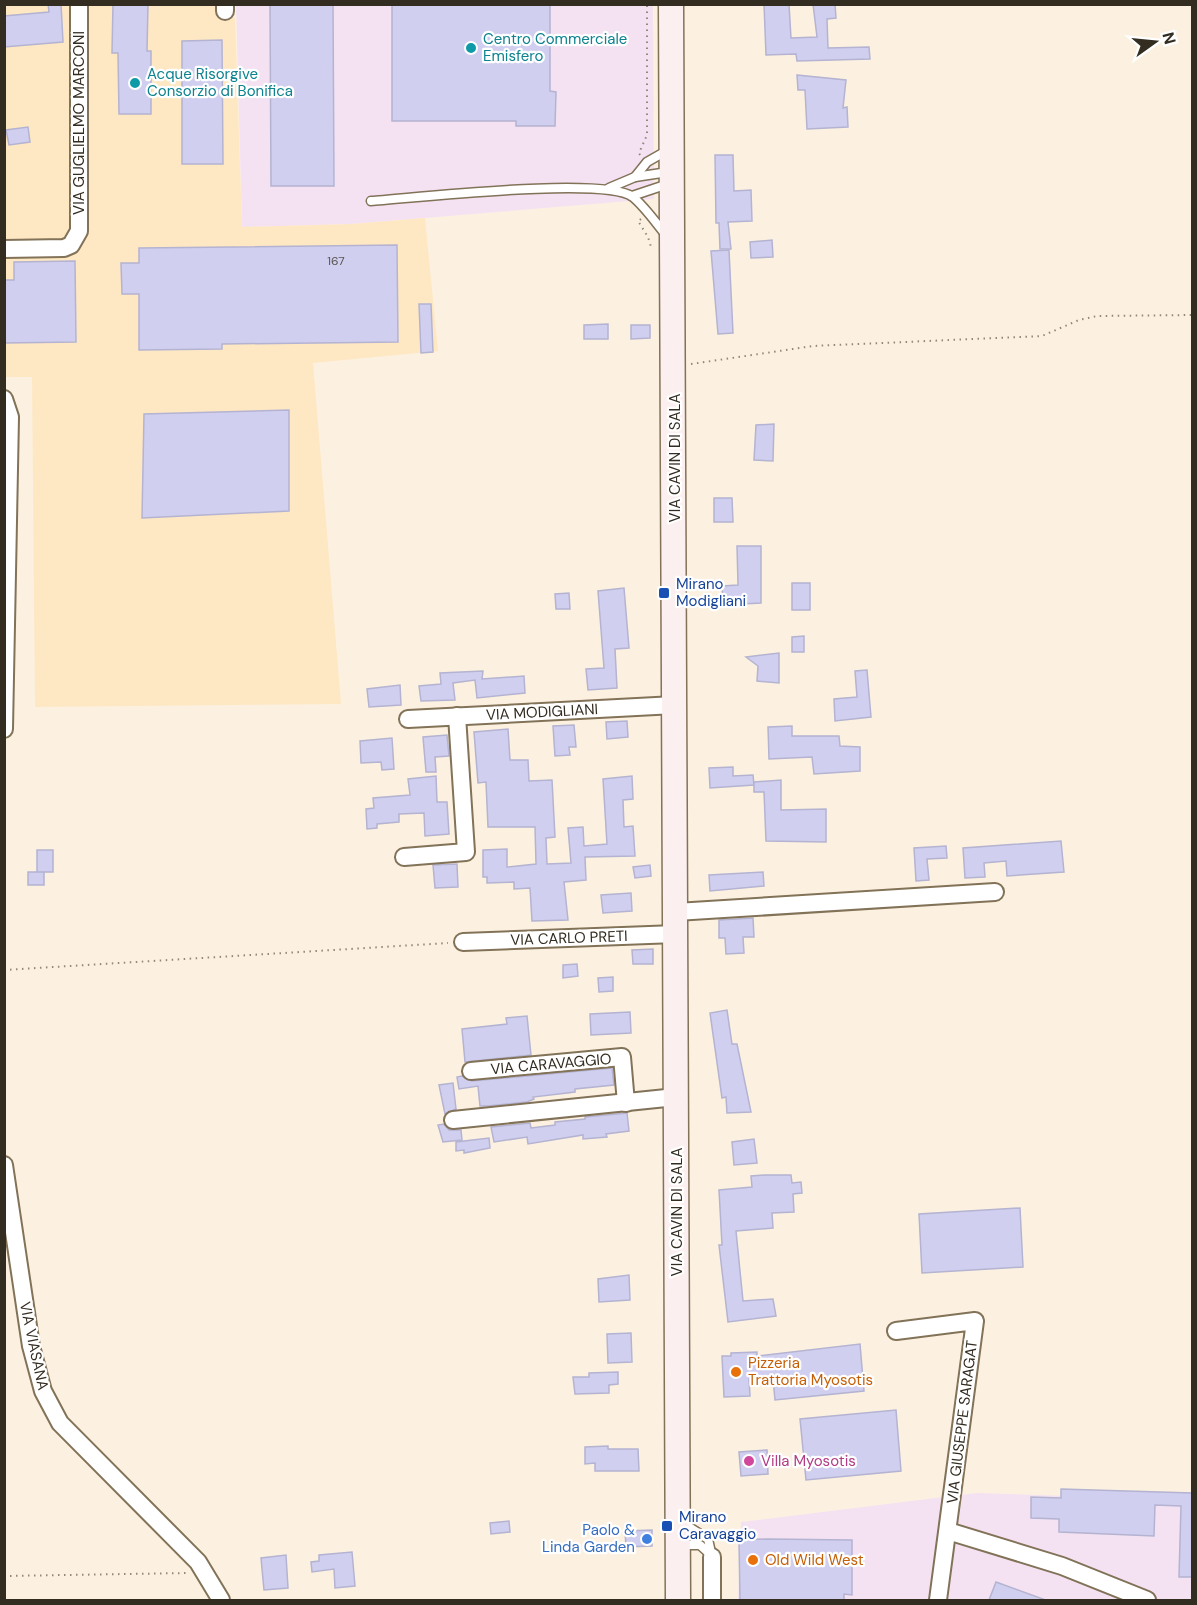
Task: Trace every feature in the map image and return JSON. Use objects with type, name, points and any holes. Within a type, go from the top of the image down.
[{"type":"main road","name":"VIA CAVIN DI SALA","points":[[671,4],[678,1600]]},
{"type":"street","name":"VIA GUGLIELMO MARCONI","points":[[4,249],[64,249],[71,245],[79,231],[79,4]]},
{"type":"street","points":[[4,399],[10,417],[4,729]]},
{"type":"street","name":"VIA MODIGLIANI","points":[[408,719],[675,705]]},
{"type":"street","points":[[404,857],[466,852],[457,716]]},
{"type":"street","points":[[676,923],[995,892]]},
{"type":"street","name":"VIA CARLO PRETI","points":[[463,942],[676,923]]},
{"type":"street","name":"VIA CARAVAGGIO","points":[[471,1071],[622,1057],[626,1103]]},
{"type":"street","points":[[453,1120],[676,1097]]},
{"type":"street","name":"VIA VIASANA","points":[[4,1165],[31,1346],[40,1383],[50,1407],[75,1441],[206,1572],[221,1600]]},
{"type":"street","name":"VIA GIUSEPPE SARAGAT","points":[[896,1331],[975,1321],[938,1600]]},
{"type":"street","points":[[948,1532],[1052,1563],[1147,1600]]},
{"type":"street","points":[[712,1557],[712,1600]]},
{"type":"lane","points":[[635,177],[647,162],[672,167]]},
{"type":"lane","points":[[609,188],[635,177],[672,167]]},
{"type":"lane","points":[[632,196],[672,167]]},
{"type":"lane","points":[[371,201],[528,189],[609,188],[632,196],[671,241]]},
{"type":"lane","points":[[678,1513],[684,1525],[710,1542],[712,1557]]},
{"type":"lane","points":[[678,1554],[685,1546],[696,1544],[703,1546],[712,1557]]},
{"type":"path","points":[[673,363],[698,364],[779,349],[813,346],[1042,336],[1079,320],[1097,316],[1192,315]]},
{"type":"path","points":[[4,970],[463,942]]},
{"type":"path","points":[[4,1576],[206,1572]]},
{"type":"shaded area","points":[[4,5],[217,5],[218,15],[235,18],[242,227],[352,224],[425,218],[438,351],[313,363],[341,704],[35,707],[32,377],[4,377]]},
{"type":"shaded area","points":[[236,5],[653,5],[654,199],[352,224],[242,227]]},
{"type":"shaded area","points":[[976,1493],[1192,1500],[1192,1600],[738,1600],[741,1522]]},
{"type":"building","points":[[48,4],[61,4],[63,42],[4,47],[4,16],[49,12]]},
{"type":"building","points":[[113,4],[148,4],[147,51],[151,51],[151,114],[119,114],[118,53],[112,53]]},
{"type":"building","points":[[270,4],[333,4],[334,186],[271,186]]},
{"type":"building","name":"Centro Commerciale Emisfero","points":[[392,4],[550,4],[550,91],[556,92],[555,126],[516,126],[516,121],[392,121]]},
{"type":"building","points":[[764,4],[789,4],[791,38],[817,37],[813,4],[835,4],[836,18],[827,19],[828,48],[869,47],[870,59],[797,61],[796,54],[766,55]]},
{"type":"building","points":[[222,40],[223,164],[182,164],[182,41]]},
{"type":"building","points":[[797,75],[846,80],[843,108],[847,107],[848,127],[807,129],[805,90],[798,90]]},
{"type":"building","points":[[28,127],[30,142],[9,145],[6,130]]},
{"type":"building","points":[[715,155],[733,155],[734,191],[751,190],[752,221],[728,222],[731,249],[720,249],[719,223],[716,223]]},
{"type":"building","points":[[772,240],[773,257],[751,258],[750,242]]},
{"type":"building","points":[[397,245],[398,342],[222,344],[222,349],[139,350],[139,294],[122,294],[121,263],[139,263],[139,248]]},
{"type":"building","points":[[729,250],[733,333],[718,334],[711,251]]},
{"type":"building","points":[[75,261],[76,342],[4,343],[4,280],[14,280],[14,262]]},
{"type":"building","points":[[419,304],[431,304],[433,352],[421,353]]},
{"type":"building","points":[[608,324],[608,339],[584,339],[584,325]]},
{"type":"building","points":[[631,325],[650,325],[650,338],[631,339]]},
{"type":"building","points":[[289,410],[289,511],[142,518],[144,414]]},
{"type":"building","points":[[774,424],[773,461],[754,460],[756,425]]},
{"type":"building","points":[[714,498],[732,498],[733,522],[714,522]]},
{"type":"building","points":[[737,546],[761,546],[761,603],[723,605],[722,586],[738,585]]},
{"type":"building","points":[[792,583],[810,583],[810,610],[792,610]]},
{"type":"building","points":[[624,588],[629,648],[615,649],[617,688],[588,690],[586,669],[604,668],[598,591]]},
{"type":"building","points":[[569,593],[570,609],[556,609],[555,594]]},
{"type":"building","points":[[804,636],[804,652],[792,652],[792,637]]},
{"type":"building","points":[[779,653],[779,683],[757,681],[758,666],[746,657]]},
{"type":"building","points":[[867,670],[871,717],[835,721],[834,699],[857,697],[855,671]]},
{"type":"building","points":[[483,671],[482,679],[524,676],[525,693],[477,698],[475,680],[453,683],[455,700],[421,701],[419,686],[441,684],[440,673]]},
{"type":"building","points":[[400,685],[401,705],[369,707],[367,689]]},
{"type":"building","points":[[627,721],[628,737],[607,739],[606,722]]},
{"type":"building","points":[[574,725],[576,747],[569,747],[570,755],[555,756],[553,726]]},
{"type":"building","points":[[792,726],[792,736],[839,736],[840,746],[860,747],[860,771],[814,774],[812,757],[769,759],[768,727]]},
{"type":"building","points":[[508,729],[510,760],[528,760],[529,781],[552,780],[555,837],[546,838],[547,864],[571,863],[568,828],[583,827],[584,846],[607,844],[603,779],[632,776],[633,799],[623,800],[624,827],[633,826],[635,856],[585,857],[586,880],[564,882],[568,920],[532,921],[530,888],[514,889],[514,882],[487,883],[487,877],[483,877],[483,850],[507,849],[507,867],[536,864],[535,827],[488,827],[486,782],[478,783],[474,732]]},
{"type":"building","points":[[447,735],[449,756],[435,757],[436,772],[426,772],[423,737]]},
{"type":"building","points":[[392,738],[394,769],[382,770],[381,762],[361,763],[360,741]]},
{"type":"building","points":[[733,767],[733,776],[753,775],[754,785],[710,788],[709,768]]},
{"type":"building","points":[[436,776],[437,802],[447,802],[449,834],[425,836],[424,813],[399,814],[399,822],[377,824],[377,828],[367,829],[366,809],[374,808],[373,798],[410,795],[408,779]]},
{"type":"building","points":[[781,780],[781,810],[826,809],[826,842],[766,841],[764,792],[754,792],[754,782]]},
{"type":"building","points":[[1061,841],[1064,872],[1007,876],[1006,861],[984,863],[985,877],[965,878],[963,848]]},
{"type":"building","points":[[946,846],[947,858],[927,859],[929,880],[916,881],[914,848]]},
{"type":"building","points":[[37,850],[53,850],[53,872],[44,872],[44,885],[28,885],[28,872],[37,872]]},
{"type":"building","points":[[457,864],[458,887],[435,888],[433,865]]},
{"type":"building","points":[[650,865],[651,876],[635,878],[633,867]]},
{"type":"building","points":[[763,872],[764,886],[710,891],[709,875]]},
{"type":"building","points":[[631,893],[632,911],[603,913],[601,895]]},
{"type":"building","points":[[753,918],[754,937],[743,937],[744,953],[726,954],[725,938],[719,938],[719,920]]},
{"type":"building","points":[[653,949],[653,964],[633,964],[632,950]]},
{"type":"building","points":[[577,964],[578,976],[563,978],[563,965]]},
{"type":"building","points":[[613,977],[613,991],[599,992],[598,978]]},
{"type":"building","points":[[727,1010],[732,1044],[737,1044],[751,1112],[727,1113],[726,1097],[722,1098],[710,1013]]},
{"type":"building","points":[[630,1012],[631,1033],[591,1035],[590,1014]]},
{"type":"building","points":[[527,1016],[531,1055],[465,1062],[462,1029],[507,1024],[506,1018]]},
{"type":"building","points":[[612,1068],[614,1085],[533,1097],[534,1099],[527,1102],[488,1106],[480,1106],[478,1086],[459,1089],[457,1077],[462,1076],[472,1081]]},
{"type":"building","points":[[453,1083],[456,1109],[445,1114],[439,1085]]},
{"type":"building","points":[[627,1113],[629,1131],[606,1134],[607,1137],[583,1139],[583,1135],[528,1144],[527,1137],[494,1142],[491,1127],[530,1123],[531,1128],[555,1125],[555,1122],[585,1119],[585,1117]]},
{"type":"building","points":[[444,1124],[449,1130],[461,1130],[462,1140],[443,1142],[438,1125]]},
{"type":"building","points":[[489,1138],[490,1148],[464,1153],[464,1150],[456,1151],[456,1142]]},
{"type":"building","points":[[754,1139],[757,1163],[734,1165],[732,1142]]},
{"type":"building","points":[[791,1175],[792,1183],[801,1182],[802,1193],[793,1194],[794,1212],[772,1213],[773,1228],[736,1231],[743,1301],[773,1299],[776,1316],[728,1322],[719,1245],[722,1245],[719,1190],[752,1187],[751,1176]]},
{"type":"building","points":[[1020,1208],[1023,1267],[922,1273],[919,1214]]},
{"type":"building","points":[[629,1275],[630,1300],[599,1302],[598,1279]]},
{"type":"building","points":[[631,1333],[632,1362],[608,1363],[607,1334]]},
{"type":"building","points":[[860,1344],[864,1391],[775,1400],[773,1379],[749,1379],[750,1396],[724,1397],[722,1356],[731,1356],[731,1353],[757,1352],[757,1356]]},
{"type":"building","points":[[618,1372],[618,1384],[609,1385],[609,1393],[575,1394],[573,1377],[589,1377],[589,1373]]},
{"type":"building","points":[[896,1410],[901,1471],[806,1480],[800,1419]]},
{"type":"building","points":[[608,1446],[608,1449],[638,1449],[639,1471],[595,1471],[595,1463],[585,1464],[585,1447]]},
{"type":"building","name":"Villa Myosotis","points":[[767,1450],[768,1474],[741,1476],[739,1452]]},
{"type":"building","points":[[1061,1489],[1192,1493],[1192,1577],[1179,1577],[1181,1506],[1155,1505],[1154,1536],[1059,1532],[1059,1519],[1031,1518],[1031,1497],[1061,1498]]},
{"type":"building","points":[[509,1521],[510,1532],[491,1534],[490,1523]]},
{"type":"building","points":[[652,1530],[652,1546],[626,1547],[625,1531]]},
{"type":"building","points":[[739,1540],[852,1540],[852,1595],[844,1594],[844,1600],[740,1600]]},
{"type":"building","points":[[352,1552],[355,1586],[335,1588],[334,1569],[312,1572],[311,1562],[319,1561],[319,1555]]},
{"type":"building","points":[[286,1555],[288,1588],[264,1590],[261,1558]]},
{"type":"building","points":[[996,1582],[1043,1599],[989,1600]]},
{"type":"place","name":"Centro Commerciale Emisfero","points":[[471,48]]},
{"type":"place","name":"Acque Risorgive Consorzio di Bonifica","points":[[135,83]]},
{"type":"place","name":"Mirano Modigliani","points":[[664,593]]},
{"type":"place","name":"Pizzeria Trattoria Myosotis","points":[[736,1372]]},
{"type":"place","name":"Villa Myosotis","points":[[749,1461]]},
{"type":"place","name":"Mirano Caravaggio","points":[[667,1526]]},
{"type":"place","name":"Paolo & Linda Garden","points":[[647,1539]]},
{"type":"place","name":"Old Wild West","points":[[753,1560]]}]
